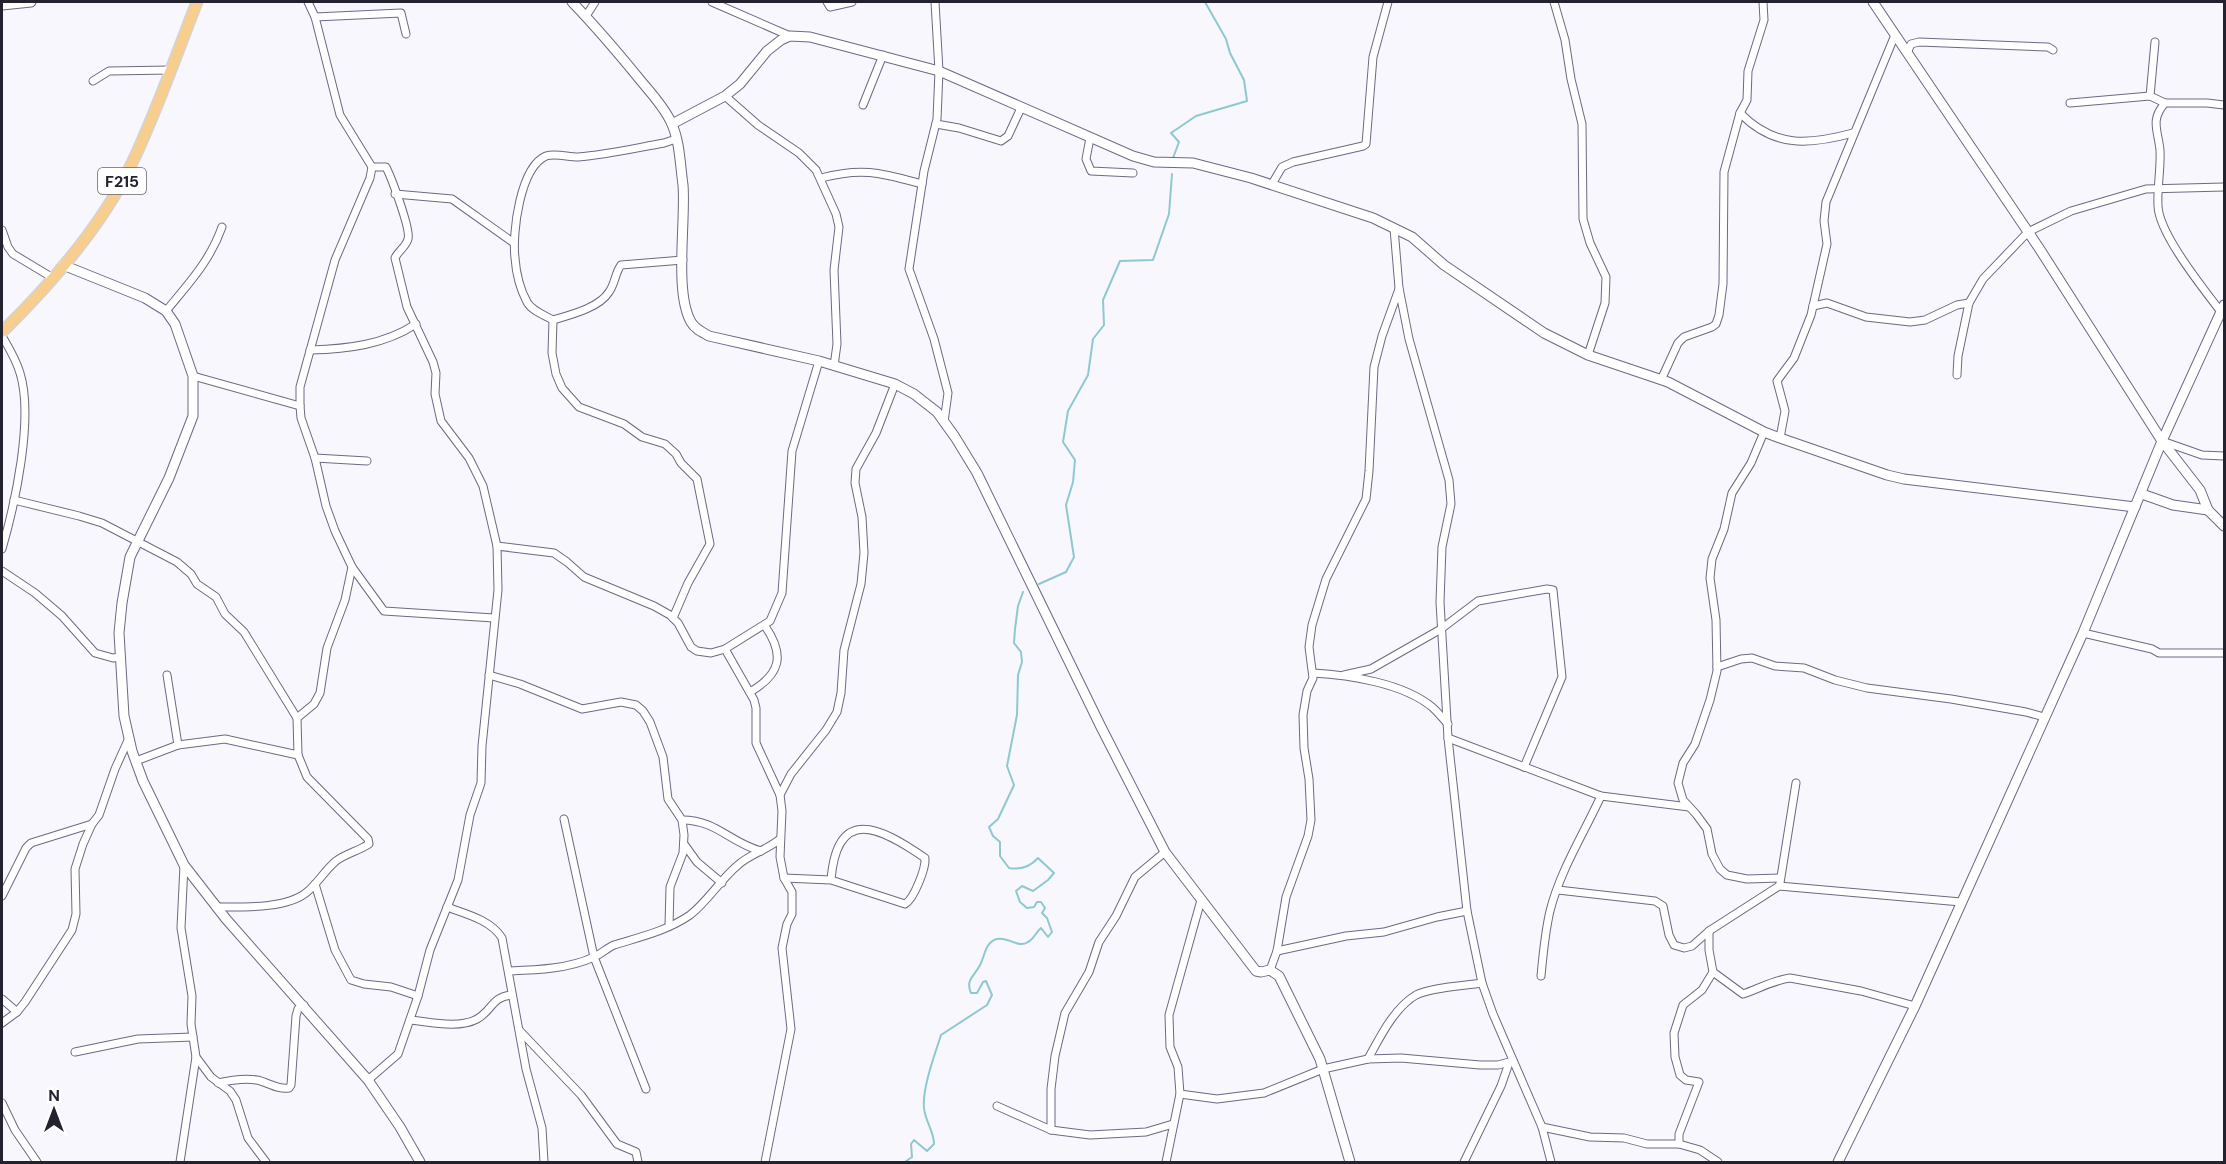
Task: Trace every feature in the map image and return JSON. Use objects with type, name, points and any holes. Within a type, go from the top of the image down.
[{"type":"main road","name":"F215","points":[[2,334],[63,266],[117,191],[132,163],[197,2]]},
{"type":"street","points":[[2,5],[31,2]]},
{"type":"street","points":[[308,2],[315,17],[339,115],[372,167],[370,178],[334,260],[300,387],[301,418],[315,458],[326,506],[352,567],[384,611],[494,618]]},
{"type":"street","points":[[572,2],[607,38],[672,124],[683,189],[684,296],[691,321],[709,336],[819,361],[895,384],[929,405],[944,422],[977,473],[1106,738],[1165,852],[1256,971],[1270,970],[1279,976],[1323,1069],[1350,1162]]},
{"type":"street","points":[[586,16],[595,2]]},
{"type":"street","points":[[712,2],[790,36],[810,37],[939,71],[1133,156],[1154,162],[1193,163],[1272,184],[1373,218],[1412,237],[1444,265],[1544,333],[1588,355],[1661,380],[1780,438],[1904,479],[2135,507]]},
{"type":"street","points":[[827,2],[830,7],[852,2]]},
{"type":"street","points":[[935,2],[939,71],[936,124],[922,184],[909,269],[934,339],[948,393],[944,422]]},
{"type":"street","points":[[1272,184],[1282,167],[1293,162],[1363,147],[1366,144],[1373,57],[1388,2]]},
{"type":"street","points":[[1554,2],[1565,40],[1571,79],[1582,124],[1583,219],[1590,243],[1605,271],[1606,278],[1605,303],[1588,355]]},
{"type":"street","points":[[1661,380],[1678,343],[1684,337],[1716,324],[1723,284],[1724,172],[1740,113],[1747,100],[1748,71],[1764,20],[1763,2]]},
{"type":"street","points":[[1873,2],[2028,232],[2162,441],[2200,490],[2208,510],[2224,526]]},
{"type":"street","points":[[315,17],[398,13],[402,15],[406,34]]},
{"type":"street","points":[[1780,438],[1785,411],[1777,381],[1794,358],[1813,306],[1827,244],[1824,221],[1826,202],[1895,34]]},
{"type":"street","points":[[672,124],[725,96],[740,84],[767,51],[780,40],[790,36]]},
{"type":"street","points":[[1907,53],[1911,44],[1919,42],[2048,47],[2053,50]]},
{"type":"street","points":[[2150,96],[2154,42]]},
{"type":"street","points":[[862,105],[883,56]]},
{"type":"street","points":[[93,81],[109,71],[170,70]]},
{"type":"street","points":[[725,96],[758,125],[798,153],[821,178],[836,214],[839,227],[834,270],[837,344],[834,366]]},
{"type":"street","points":[[2070,103],[2150,96],[2165,103],[2224,105]]},
{"type":"street","points":[[1838,1162],[1915,1006],[2083,633],[2162,441],[2223,309],[2171,241],[2157,207],[2160,149],[2155,118],[2165,103]]},
{"type":"street","points":[[936,124],[1000,141],[1008,136],[1021,108]]},
{"type":"street","points":[[1740,113],[1765,133],[1793,142],[1833,138],[1853,133]]},
{"type":"street","points":[[1090,138],[1086,159],[1091,171],[1133,173]]},
{"type":"street","points":[[676,139],[580,157],[552,155],[539,160],[534,166],[519,203],[514,243],[518,276],[528,304],[534,310],[553,320],[602,300],[609,293],[621,266],[683,260]]},
{"type":"street","points":[[368,1080],[398,1054],[430,950],[458,880],[470,815],[481,783],[498,590],[497,546],[480,476],[441,421],[435,394],[434,362],[407,307],[396,264],[396,255],[406,244],[409,234],[404,213],[386,167],[372,167]]},
{"type":"street","points":[[821,178],[859,171],[892,175],[922,184]]},
{"type":"street","points":[[1957,375],[1958,356],[1969,303],[1983,279],[2028,232],[2071,211],[2146,189],[2224,187]]},
{"type":"street","points":[[395,194],[452,199],[514,243]]},
{"type":"street","points":[[166,311],[198,273],[214,248],[222,227]]},
{"type":"street","points":[[1394,228],[1399,288],[1409,339],[1449,480],[1451,504],[1440,565],[1441,629],[1448,738],[1467,911],[1482,983],[1511,1062],[1542,1127],[1551,1162]]},
{"type":"street","points":[[2,230],[13,254],[53,278]]},
{"type":"street","points":[[63,266],[145,298],[166,311],[175,324],[193,376],[193,416],[169,478],[130,557],[126,574],[120,657],[124,716],[136,761],[155,807],[184,865],[217,907],[368,1080],[400,1127],[420,1162]]},
{"type":"street","points":[[1270,970],[1277,951],[1286,897],[1308,836],[1311,820],[1303,716],[1313,674],[1310,647],[1312,625],[1323,590],[1343,542],[1357,520],[1366,499],[1374,367],[1399,288]]},
{"type":"street","points":[[1813,306],[1827,303],[1866,317],[1910,322],[1924,320],[1957,304],[1969,303]]},
{"type":"street","points":[[553,320],[552,353],[556,374],[571,400],[590,413],[624,424],[642,437],[665,444],[697,479],[710,544],[688,583],[673,618]]},
{"type":"street","points":[[310,350],[348,348],[375,342],[393,337],[416,324]]},
{"type":"street","points":[[2,334],[20,373],[25,408],[14,500],[2,549]]},
{"type":"street","points":[[497,546],[554,553],[584,578],[654,606],[673,618],[691,647],[697,651],[711,654],[725,650],[770,621],[782,593],[792,451],[819,361]]},
{"type":"street","points":[[193,376],[300,406]]},
{"type":"street","points":[[780,795],[791,774],[826,730],[837,712],[841,693],[844,650],[861,584],[864,553],[862,517],[856,489],[856,469],[876,433],[895,384]]},
{"type":"street","points":[[1764,432],[1751,463],[1732,493],[1724,529],[1712,559],[1710,578],[1716,620],[1717,667],[1710,700],[1695,744],[1679,774],[1680,793],[1707,829],[1714,860],[1726,875],[1961,902]]},
{"type":"street","points":[[2162,441],[2202,455],[2224,456]]},
{"type":"street","points":[[315,458],[367,461]]},
{"type":"street","points":[[2142,494],[2173,505],[2208,510]]},
{"type":"street","points":[[14,500],[80,516],[102,524],[186,568],[197,584],[216,597],[225,614],[244,632],[297,718],[298,755],[307,777],[368,839],[369,844],[338,859],[299,898],[279,903],[217,907]]},
{"type":"street","points":[[297,718],[314,704],[320,693],[327,648],[345,600],[352,567]]},
{"type":"street","points":[[2,571],[35,593],[62,616],[95,652],[113,658],[120,657]]},
{"type":"street","points":[[1344,675],[1371,669],[1441,629],[1478,602],[1546,589],[1553,590],[1562,677],[1524,767]]},
{"type":"street","points":[[750,692],[771,678],[775,670],[776,646],[765,626]]},
{"type":"street","points":[[2083,633],[2152,649],[2159,653],[2224,653]]},
{"type":"street","points":[[725,650],[750,692],[756,708],[756,743],[780,795],[782,819],[780,857],[784,878],[792,892],[792,914],[787,924],[782,948],[791,1029],[765,1162]]},
{"type":"street","points":[[1717,667],[1752,658],[1775,666],[1804,668],[1835,680],[1867,688],[1951,699],[2044,717]]},
{"type":"street","points":[[1313,674],[1344,675],[1404,691],[1431,707],[1448,724]]},
{"type":"street","points":[[167,675],[178,745]]},
{"type":"street","points":[[489,675],[520,684],[582,709],[621,702],[636,705],[643,711],[650,722],[665,765],[668,799],[682,820],[684,844],[670,887],[669,926]]},
{"type":"street","points":[[2,1023],[17,1012],[37,986],[72,930],[76,914],[75,869],[83,844],[99,815],[129,738]]},
{"type":"street","points":[[1448,738],[1601,796],[1689,807]]},
{"type":"street","points":[[136,761],[178,745],[225,739],[298,755]]},
{"type":"street","points":[[1558,890],[1655,901],[1663,906],[1669,935],[1674,945],[1684,948],[1692,946],[1709,931],[1780,882],[1796,783]]},
{"type":"street","points":[[1541,976],[1546,931],[1558,890],[1601,796]]},
{"type":"street","points":[[564,819],[594,957],[646,1089]]},
{"type":"street","points":[[682,820],[704,822],[743,844],[762,851]]},
{"type":"street","points":[[2,896],[26,848],[31,843],[92,824]]},
{"type":"street","points":[[784,878],[831,880],[905,904],[910,902],[925,858],[878,830],[862,828],[841,839],[836,849],[831,880]]},
{"type":"street","points":[[509,971],[551,969],[594,957],[610,946],[638,939],[669,926],[690,915],[742,862],[780,838]]},
{"type":"street","points":[[684,844],[697,862],[722,883]]},
{"type":"street","points":[[1051,1130],[1051,1089],[1055,1056],[1065,1013],[1084,981],[1099,942],[1136,877],[1165,852]]},
{"type":"street","points":[[180,1162],[196,1057],[192,996],[181,928],[184,865]]},
{"type":"street","points":[[315,884],[335,950],[351,980],[391,987],[417,996]]},
{"type":"street","points":[[1166,1162],[1180,1094],[1178,1067],[1170,1047],[1169,1015],[1201,900]]},
{"type":"street","points":[[447,907],[497,929],[502,938],[526,1069],[542,1128],[544,1162]]},
{"type":"street","points":[[1277,951],[1346,936],[1373,934],[1467,911]]},
{"type":"street","points":[[1679,1144],[1679,1134],[1699,1082],[1686,1080],[1680,1075],[1675,1057],[1674,1033],[1683,1005],[1702,990],[1713,972],[1709,950],[1709,931]]},
{"type":"street","points":[[1713,972],[1743,994],[1778,980],[1790,978],[1861,991],[1915,1006]]},
{"type":"street","points":[[1368,1059],[1383,1031],[1396,1014],[1418,994],[1482,983]]},
{"type":"street","points":[[410,1020],[469,1022],[479,1018],[499,998],[512,995]]},
{"type":"street","points":[[2,999],[17,1012]]},
{"type":"street","points":[[218,1083],[242,1079],[284,1089],[289,1088],[296,1016],[298,1009],[304,1005]]},
{"type":"street","points":[[520,1031],[574,1087],[617,1144],[636,1152],[638,1162]]},
{"type":"street","points":[[75,1052],[138,1039],[193,1037]]},
{"type":"street","points":[[196,1057],[211,1077],[230,1091],[236,1100],[248,1138],[267,1162]]},
{"type":"street","points":[[1180,1094],[1217,1099],[1253,1095],[1323,1069],[1368,1059],[1401,1058],[1480,1065],[1511,1062]]},
{"type":"street","points":[[1464,1162],[1511,1062]]},
{"type":"street","points":[[2,1104],[15,1130],[37,1162]]},
{"type":"street","points":[[997,1106],[1051,1130],[1090,1135],[1138,1133],[1173,1124]]},
{"type":"street","points":[[1542,1127],[1590,1137],[1624,1138],[1647,1144],[1679,1144],[1700,1150],[1715,1162]]},
{"type":"waterway","points":[[1173,158],[1179,142],[1171,133],[1196,116],[1247,101],[1244,80],[1230,53],[1226,39],[1205,2]]},
{"type":"waterway","points":[[1039,584],[1066,572],[1074,557],[1066,505],[1073,482],[1075,460],[1063,442],[1068,411],[1088,375],[1093,339],[1104,325],[1103,300],[1120,261],[1153,260],[1169,214],[1172,174]]},
{"type":"waterway","points":[[905,1162],[912,1157],[911,1144],[914,1140],[927,1151],[934,1144],[925,1113],[924,1100],[941,1035],[987,1005],[992,995],[986,981],[977,993],[971,993],[969,988],[970,981],[988,946],[997,939],[1024,944],[1032,939],[1041,928],[1048,937],[1052,932],[1047,918],[1042,913],[1045,908],[1041,902],[1037,902],[1034,907],[1027,908],[1020,902],[1016,891],[1022,886],[1033,891],[1054,873],[1038,858],[1025,867],[1009,868],[1000,856],[1000,842],[993,836],[989,827],[998,819],[1014,785],[1007,766],[1017,715],[1018,675],[1022,662],[1021,652],[1014,643],[1018,606],[1023,592]]}]
